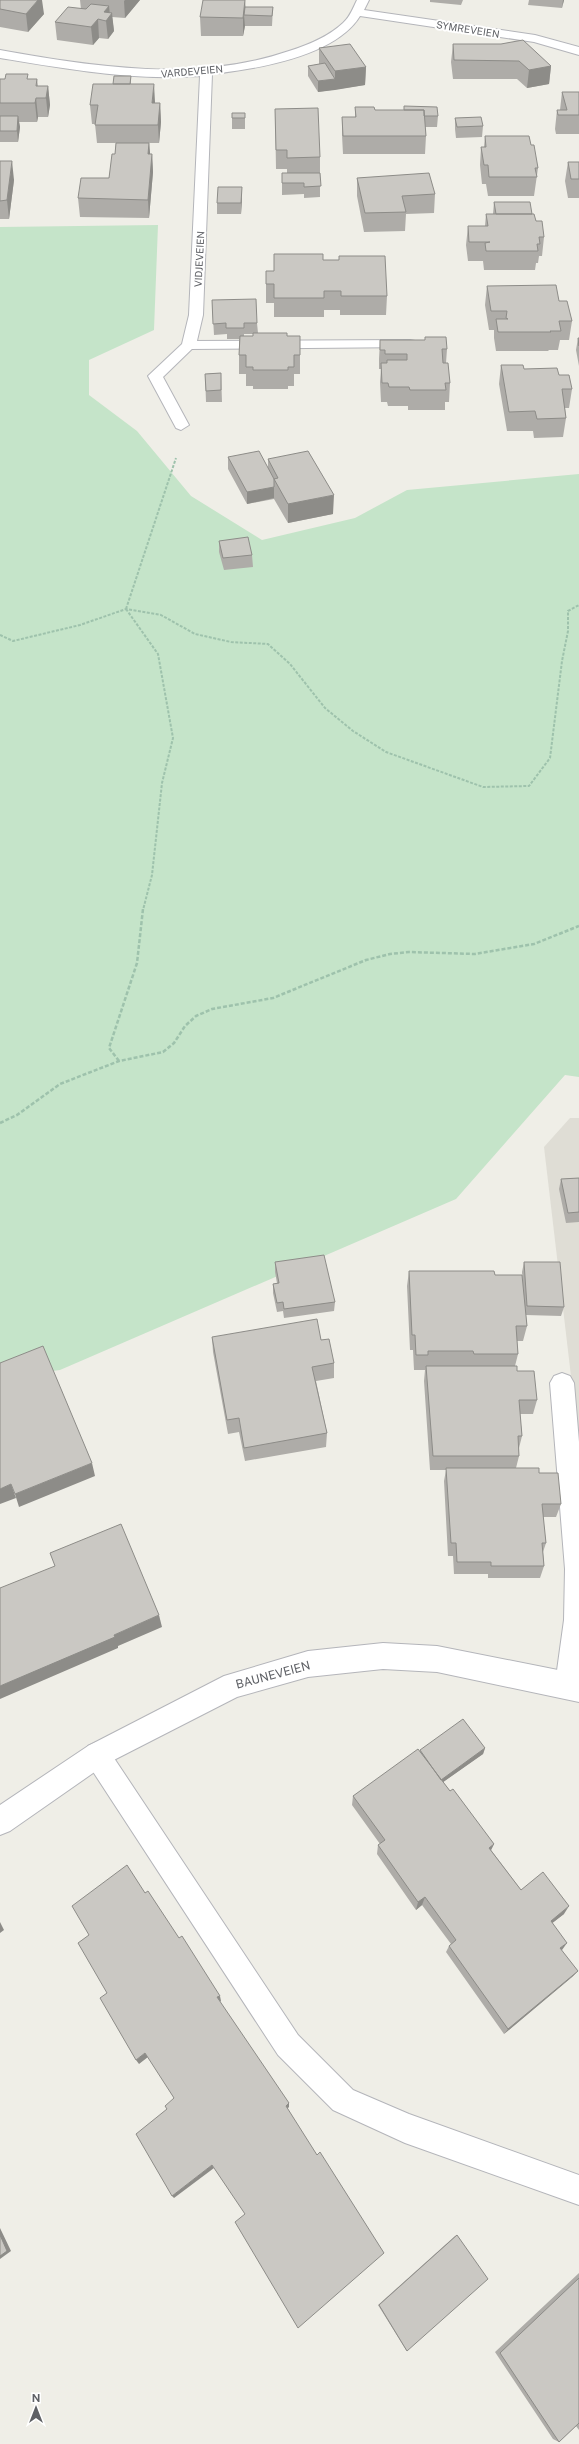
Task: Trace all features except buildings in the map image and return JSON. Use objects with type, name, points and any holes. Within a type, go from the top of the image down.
[{"type":"street","name":"VARDEVEIEN","points":[[0,54],[113,71],[158,74],[206,72],[279,58],[310,47],[337,33],[348,25],[363,0]]},
{"type":"street","name":"SYMREVEIEN","points":[[357,12],[535,39],[579,51]]},
{"type":"street","name":"VIDJEVEIEN","points":[[189,345],[196,315],[206,72]]},
{"type":"street","points":[[181,425],[155,376],[189,345],[424,344]]},
{"type":"street","points":[[562,1383],[578,1569],[574,1687]]},
{"type":"street","name":"BAUNEVEIEN","points":[[0,1821],[97,1755],[233,1685],[308,1664],[383,1656],[436,1659],[574,1687]]},
{"type":"street","points":[[97,1755],[288,2045],[343,2100],[405,2128],[579,2190]]},
{"type":"path","points":[[126,609],[181,444],[181,425]]},
{"type":"path","points":[[0,635],[12,641],[80,625],[126,609],[161,615],[195,634],[231,642],[268,644],[290,664],[325,708],[353,731],[386,752],[484,787],[529,786],[550,758],[562,661],[568,631],[568,611],[579,605]]},
{"type":"path","points":[[118,1061],[109,1048],[137,963],[140,916],[152,874],[162,783],[173,738],[158,654],[126,609]]},
{"type":"path","points":[[0,1123],[17,1116],[60,1084],[118,1061],[163,1052],[174,1043],[185,1026],[196,1016],[207,1011],[273,998],[366,960],[390,954],[409,952],[475,954],[534,944],[579,926]]},
{"type":"shaded area","points":[[570,1118],[579,1118],[579,1444],[544,1147]]},
{"type":"green space","points":[[158,225],[154,330],[89,360],[89,395],[137,431],[191,496],[262,540],[355,518],[407,490],[579,474],[579,1077],[565,1075],[456,1199],[60,1370],[0,1378],[0,227]]}]
